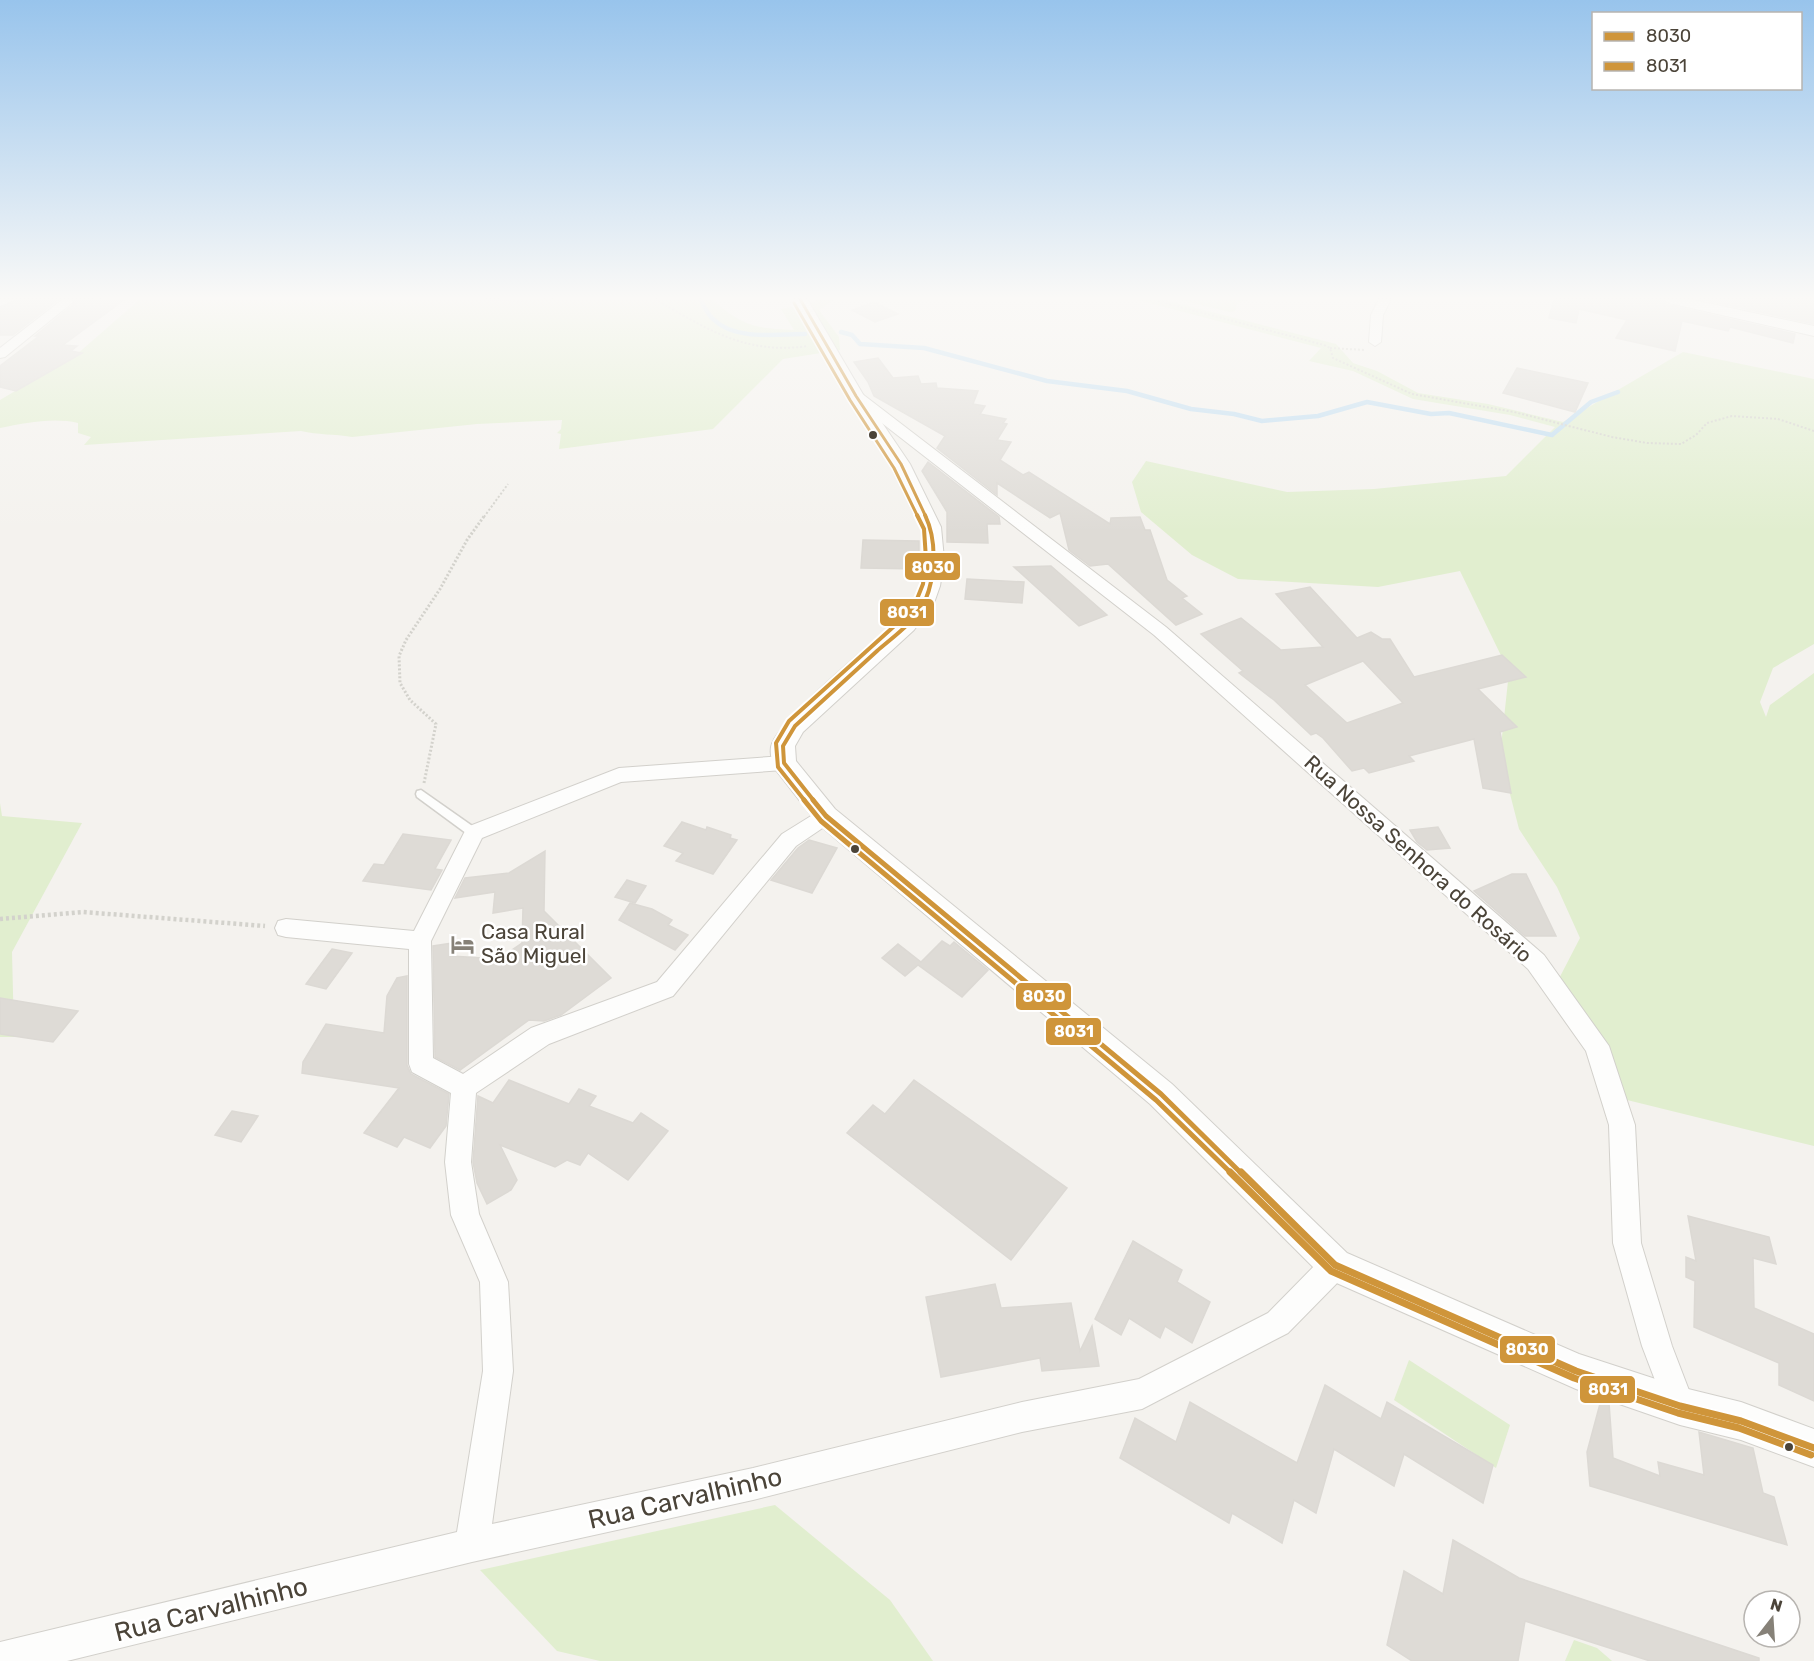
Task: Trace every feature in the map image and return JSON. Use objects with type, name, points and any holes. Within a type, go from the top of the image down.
[{"type":"street","points":[[845,377],[901,464],[931,527],[934,559],[930,586],[924,603],[906,625],[795,726],[783,746],[784,763],[826,816],[1161,1094],[1335,1266],[1576,1371],[1680,1406],[1741,1421],[1814,1448]]},
{"type":"street","name":"Rua Nossa Senhora do Rosário","points":[[856,396],[1160,631],[1536,962],[1597,1046],[1622,1125],[1628,1243],[1657,1346],[1680,1406]]},
{"type":"street","points":[[901,464],[932,454]]},
{"type":"street","points":[[464,1087],[421,1064],[420,941],[474,833],[619,775],[784,763]]},
{"type":"street","points":[[464,1087],[540,1036],[665,989],[789,840],[826,816]]},
{"type":"street","points":[[286,928],[420,941]]},
{"type":"street","points":[[464,1087],[458,1162],[465,1215],[494,1282],[498,1371],[472,1545]]},
{"type":"street","name":"Rua Carvalhinho","points":[[0,1660],[472,1545],[753,1484],[1022,1417],[1142,1394],[1278,1323],[1335,1266]]},
{"type":"lane","points":[[421,794],[474,833]]},
{"type":"path","points":[[1377,377],[1412,394],[1498,408],[1612,437],[1666,444],[1681,444],[1688,441],[1707,423],[1722,417],[1762,416],[1814,431]]},
{"type":"path","points":[[421,794],[436,724],[410,700],[400,683],[399,656],[406,640],[440,589],[467,540],[508,484]]},
{"type":"path","points":[[0,919],[83,912],[286,928]]},
{"type":"green space","points":[[40,377],[765,377],[713,429],[559,449],[561,434],[557,433],[561,429],[562,420],[477,424],[352,437],[301,431],[84,445],[91,437],[78,433],[78,423],[49,421],[0,428],[0,400]]},
{"type":"green space","points":[[1365,377],[1387,377],[1418,393],[1488,404],[1563,422],[1641,377],[1802,377],[1814,379],[1814,644],[1773,668],[1760,702],[1766,717],[1770,705],[1814,673],[1814,1146],[1619,1098],[1551,994],[1580,938],[1557,887],[1519,829],[1500,755],[1509,672],[1460,571],[1378,587],[1238,579],[1192,555],[1141,512],[1132,482],[1146,461],[1287,492],[1374,489],[1506,476],[1555,427],[1510,415],[1413,399]]},
{"type":"green space","points":[[0,803],[2,816],[82,823],[12,952],[14,1034],[20,1037],[0,1037]]},
{"type":"green space","points":[[1409,1360],[1510,1425],[1496,1468],[1394,1400]]},
{"type":"green space","points":[[775,1505],[890,1600],[933,1661],[600,1661],[557,1651],[480,1570]]},
{"type":"green space","points":[[1574,1640],[1597,1648],[1612,1661],[1565,1661]]},
{"type":"building","points":[[0,377],[41,377],[16,391],[0,387]]},
{"type":"building","points":[[864,377],[918,377],[921,384],[936,383],[937,388],[978,391],[973,404],[985,406],[980,414],[1006,419],[1003,423],[1007,424],[997,440],[1011,442],[1000,460],[1023,475],[1029,472],[1110,524],[1111,518],[1140,517],[1145,530],[1150,530],[1167,580],[1187,596],[1182,598],[1202,614],[1176,625],[1108,564],[1090,566],[1069,550],[1060,513],[1050,518],[997,483],[997,495],[937,448],[945,436],[874,396]]},
{"type":"building","points":[[1512,377],[1557,377],[1588,383],[1575,412],[1503,393]]},
{"type":"building","points":[[928,462],[999,517],[1000,524],[987,524],[988,543],[947,542],[947,512],[922,471]]},
{"type":"building","points":[[863,540],[919,541],[919,569],[861,568]]},
{"type":"building","points":[[1051,566],[1107,615],[1079,626],[1014,567]]},
{"type":"building","points":[[967,579],[1024,582],[1022,603],[965,599]]},
{"type":"building","points":[[1310,587],[1357,638],[1371,632],[1382,639],[1390,639],[1414,677],[1502,655],[1526,677],[1478,689],[1517,727],[1500,732],[1511,793],[1483,788],[1474,739],[1409,756],[1414,761],[1369,773],[1364,768],[1352,771],[1323,738],[1316,733],[1311,735],[1274,700],[1239,673],[1243,671],[1201,634],[1241,618],[1281,650],[1323,647],[1276,594]],"holes":[[[1363,661],[1403,703],[1347,723],[1305,685]]]},
{"type":"building","points":[[682,822],[706,830],[707,827],[731,835],[730,838],[737,840],[713,874],[676,861],[683,853],[664,846]]},
{"type":"building","points":[[1438,827],[1450,848],[1427,850],[1417,842],[1410,830]]},
{"type":"building","points":[[403,834],[451,840],[435,869],[442,870],[431,890],[363,881],[374,864],[384,865]]},
{"type":"building","points":[[809,840],[837,848],[812,893],[771,880],[798,848]]},
{"type":"building","points":[[545,851],[544,911],[611,978],[561,1015],[544,1021],[529,1020],[460,1070],[435,1057],[433,946],[453,943],[451,956],[499,959],[522,943],[523,908],[493,913],[495,892],[455,898],[465,878],[509,873]]},
{"type":"building","points":[[1512,874],[1526,874],[1556,936],[1525,936],[1474,891]]},
{"type":"building","points":[[627,880],[646,886],[635,903],[615,897]]},
{"type":"building","points":[[630,903],[652,909],[672,920],[668,925],[688,935],[675,950],[619,920]]},
{"type":"building","points":[[942,941],[950,946],[954,942],[988,970],[962,997],[918,965],[905,976],[882,958],[898,944],[921,962]]},
{"type":"building","points":[[332,949],[352,953],[326,989],[306,984]]},
{"type":"building","points":[[407,976],[407,1065],[411,1074],[449,1094],[446,1126],[430,1148],[404,1137],[397,1147],[364,1133],[399,1088],[302,1073],[303,1062],[326,1024],[384,1033],[387,996],[397,978]]},
{"type":"building","points":[[0,998],[78,1011],[53,1042],[0,1034]]},
{"type":"building","points":[[509,1080],[569,1104],[579,1089],[596,1096],[589,1106],[633,1123],[641,1113],[668,1131],[628,1180],[588,1153],[580,1165],[567,1160],[555,1167],[500,1145],[517,1180],[511,1190],[487,1204],[477,1183],[473,1162],[478,1096],[493,1103]]},
{"type":"building","points":[[914,1080],[1067,1188],[1011,1260],[847,1133],[873,1105],[885,1114]]},
{"type":"building","points":[[232,1111],[258,1116],[241,1142],[215,1135]]},
{"type":"building","points":[[1688,1216],[1769,1237],[1776,1264],[1753,1258],[1754,1308],[1814,1334],[1814,1401],[1779,1385],[1779,1363],[1694,1327],[1695,1281],[1686,1277],[1686,1257],[1696,1261]]},
{"type":"building","points":[[1133,1241],[1182,1270],[1177,1282],[1210,1302],[1192,1343],[1165,1326],[1160,1338],[1129,1318],[1121,1335],[1095,1319]]},
{"type":"building","points":[[995,1284],[1001,1308],[1071,1303],[1080,1351],[1092,1326],[1099,1366],[1042,1371],[1040,1358],[941,1377],[926,1297]]},
{"type":"building","points":[[1325,1385],[1381,1419],[1387,1402],[1493,1465],[1483,1503],[1404,1454],[1394,1486],[1334,1449],[1316,1513],[1294,1500],[1282,1543],[1232,1513],[1229,1523],[1120,1458],[1135,1418],[1176,1442],[1190,1402],[1297,1463]]},
{"type":"building","points":[[1601,1400],[1609,1403],[1613,1458],[1660,1476],[1658,1462],[1704,1475],[1699,1432],[1753,1448],[1763,1493],[1774,1497],[1787,1545],[1590,1486],[1587,1452]]},
{"type":"building","points":[[1453,1540],[1519,1578],[1759,1658],[1759,1661],[1650,1661],[1525,1621],[1518,1661],[1412,1661],[1387,1645],[1404,1571],[1443,1594]]},
{"type":"waterway","points":[[1030,377],[1047,381],[1127,391],[1191,409],[1234,414],[1262,421],[1318,416],[1367,402],[1431,414],[1449,413],[1552,435],[1591,402],[1618,392]]},
{"type":"transit line","name":"8031","points":[[836,377],[894,468],[924,529],[926,559],[923,584],[917,599],[901,620],[789,721],[776,743],[778,767],[821,821],[1156,1100],[1331,1271],[1574,1378],[1678,1413],[1739,1428],[1811,1455]]},
{"type":"transit line","name":"8030","points":[[845,377],[901,464],[931,527],[934,559],[930,586],[924,603],[906,625],[795,726],[783,746],[784,763],[826,816],[1161,1094],[1335,1265],[1576,1371],[1680,1406],[1741,1421],[1814,1448]]},
{"type":"place","name":"Casa Rural São Miguel","points":[[463,944]]}]
